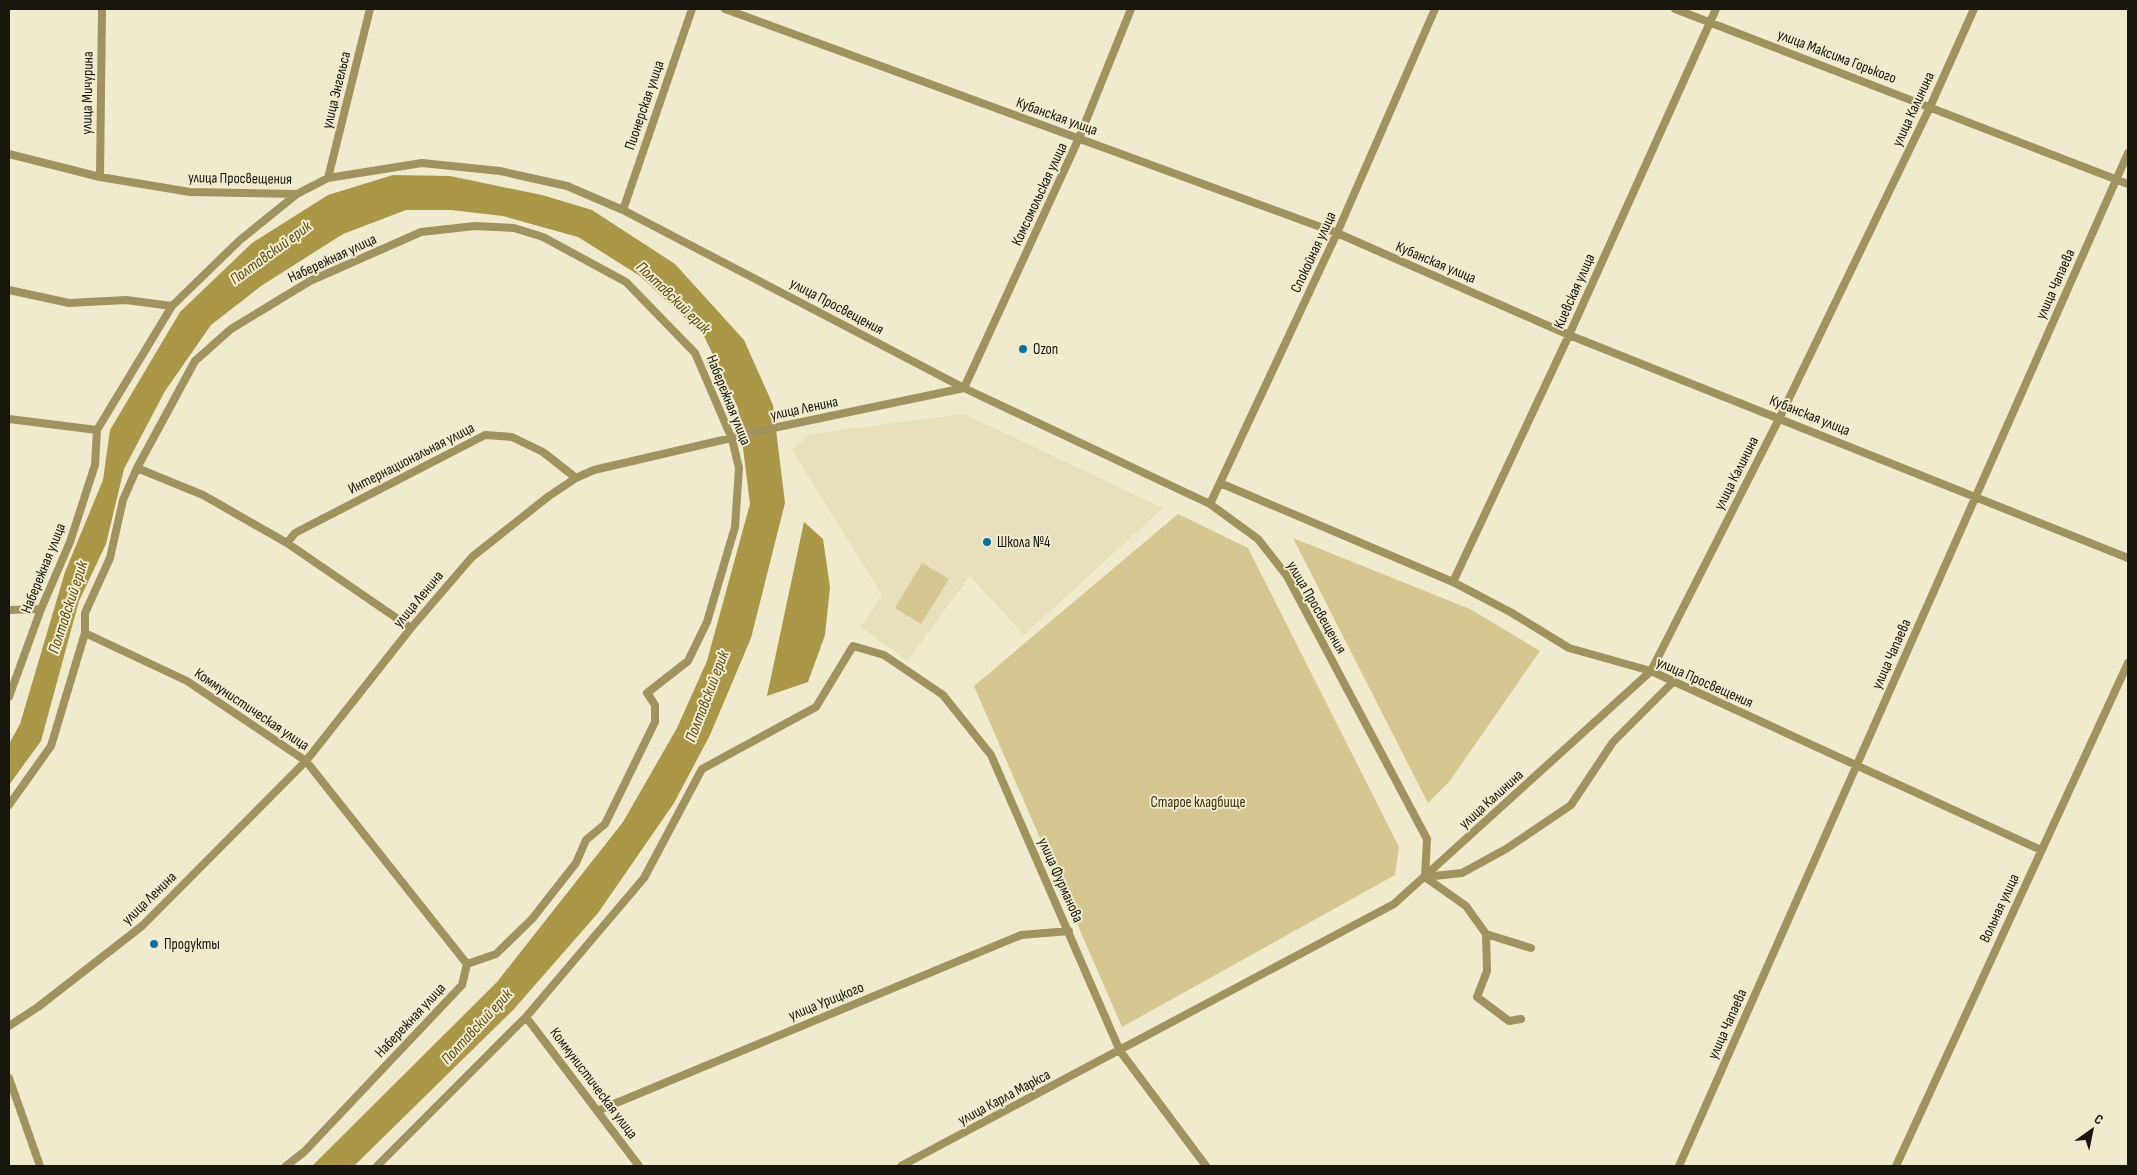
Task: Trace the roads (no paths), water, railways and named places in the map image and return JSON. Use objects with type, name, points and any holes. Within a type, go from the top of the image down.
[{"type":"street","name":"улица Мичурина","points":[[100,177],[102,9]]},
{"type":"street","name":"улица Энгельса","points":[[328,178],[370,9]]},
{"type":"street","name":"Пионерская улица","points":[[623,210],[692,9]]},
{"type":"street","name":"Кубанская улица","points":[[725,9],[1337,234],[1569,334],[2128,558]]},
{"type":"street","name":"Комсомольская улица","points":[[964,388],[1080,138],[1131,9]]},
{"type":"street","name":"Спокойная улица","points":[[1210,504],[1337,234],[1434,9]]},
{"type":"street","name":"улица Максима Горького","points":[[1675,9],[2128,184]]},
{"type":"street","name":"Киевская улица","points":[[1453,582],[1569,334],[1716,9]]},
{"type":"street","name":"улица Калинина","points":[[1120,1051],[1394,904],[1425,878],[1650,672],[1780,417],[1930,107],[1974,9]]},
{"type":"street","name":"улица Чапаева","points":[[1679,1166],[2128,153]]},
{"type":"street","name":"улица Просвещения","points":[[9,154],[100,177],[190,192],[297,194],[328,178],[422,164],[500,171],[567,186],[623,210],[964,388],[1210,504],[1258,539],[1287,576],[1427,839],[1425,878]]},
{"type":"street","name":"Набережная улица","points":[[9,697],[41,609],[70,542],[95,465],[97,430],[172,306],[240,240],[297,194]]},
{"type":"street","name":"Набережная улица","points":[[9,804],[51,746],[85,633],[85,612],[110,558],[123,500],[195,361],[231,329],[310,280],[421,232],[475,226],[514,228],[543,237],[626,282],[695,353],[732,439],[739,468],[735,527],[707,622],[688,661],[647,693],[655,705],[655,722],[605,824],[586,840],[576,862],[532,918],[496,954],[467,964],[462,985],[304,1152],[286,1166]]},
{"type":"street","points":[[9,290],[68,303],[126,300],[172,306]]},
{"type":"street","name":"улица Ленина","points":[[9,1026],[38,1007],[142,926],[306,761],[411,628],[472,557],[549,496],[576,478],[594,470],[778,427],[964,388]]},
{"type":"street","points":[[9,419],[97,430]]},
{"type":"street","name":"Интернациональная улица","points":[[287,543],[295,533],[485,435],[512,437],[536,448],[576,478]]},
{"type":"street","points":[[138,468],[203,495],[287,543],[411,628]]},
{"type":"street","name":"улица Просвещения","points":[[1220,483],[1453,582],[1512,613],[1569,648],[1650,672],[2041,850]]},
{"type":"street","points":[[9,610],[41,609]]},
{"type":"street","name":"Коммунистическая улица","points":[[85,633],[187,681],[306,761],[467,964]]},
{"type":"street","name":"улица Фурманова","points":[[526,1017],[644,878],[702,769],[816,707],[853,646],[884,655],[942,695],[991,754],[1120,1051],[1206,1166]]},
{"type":"street","name":"Вольная улица","points":[[1896,1166],[2128,663]]},
{"type":"street","points":[[1425,878],[1462,873],[1506,849],[1571,805],[1613,742],[1673,682]]},
{"type":"street","points":[[1425,878],[1466,906],[1486,934],[1487,971],[1477,997],[1509,1020],[1520,1019]]},
{"type":"street","name":"улица Урицкого","points":[[597,1111],[1021,935],[1069,931]]},
{"type":"street","points":[[1486,934],[1531,948]]},
{"type":"street","points":[[376,1166],[526,1017]]},
{"type":"street","name":"Коммунистическая улица","points":[[526,1017],[639,1166]]},
{"type":"street","name":"улица Карла Маркса","points":[[901,1166],[1120,1051]]},
{"type":"street","points":[[9,1078],[40,1166]]},
{"type":"water","name":"Полтавский ерик","points":[[393,175],[450,176],[542,195],[592,210],[675,264],[744,340],[773,405],[785,503],[751,638],[710,735],[674,803],[598,913],[514,1009],[354,1166],[312,1166],[497,982],[623,822],[677,728],[707,661],[750,504],[738,408],[704,336],[640,276],[578,237],[503,216],[451,210],[406,210],[343,234],[261,286],[211,325],[165,391],[124,469],[106,544],[79,601],[41,741],[9,785],[9,744],[20,724],[65,572],[103,480],[110,430],[180,312],[252,243],[328,195]]},
{"type":"water","points":[[804,522],[823,539],[830,587],[825,635],[808,682],[767,696]]},
{"type":"place","name":"Ozon","points":[[1023,349]]},
{"type":"place","name":"Школа №4","points":[[987,542]]},
{"type":"place","name":"Продукты","points":[[154,944]]},
{"type":"park label","name":"Старое кладбище","points":[[1198,802]]}]
